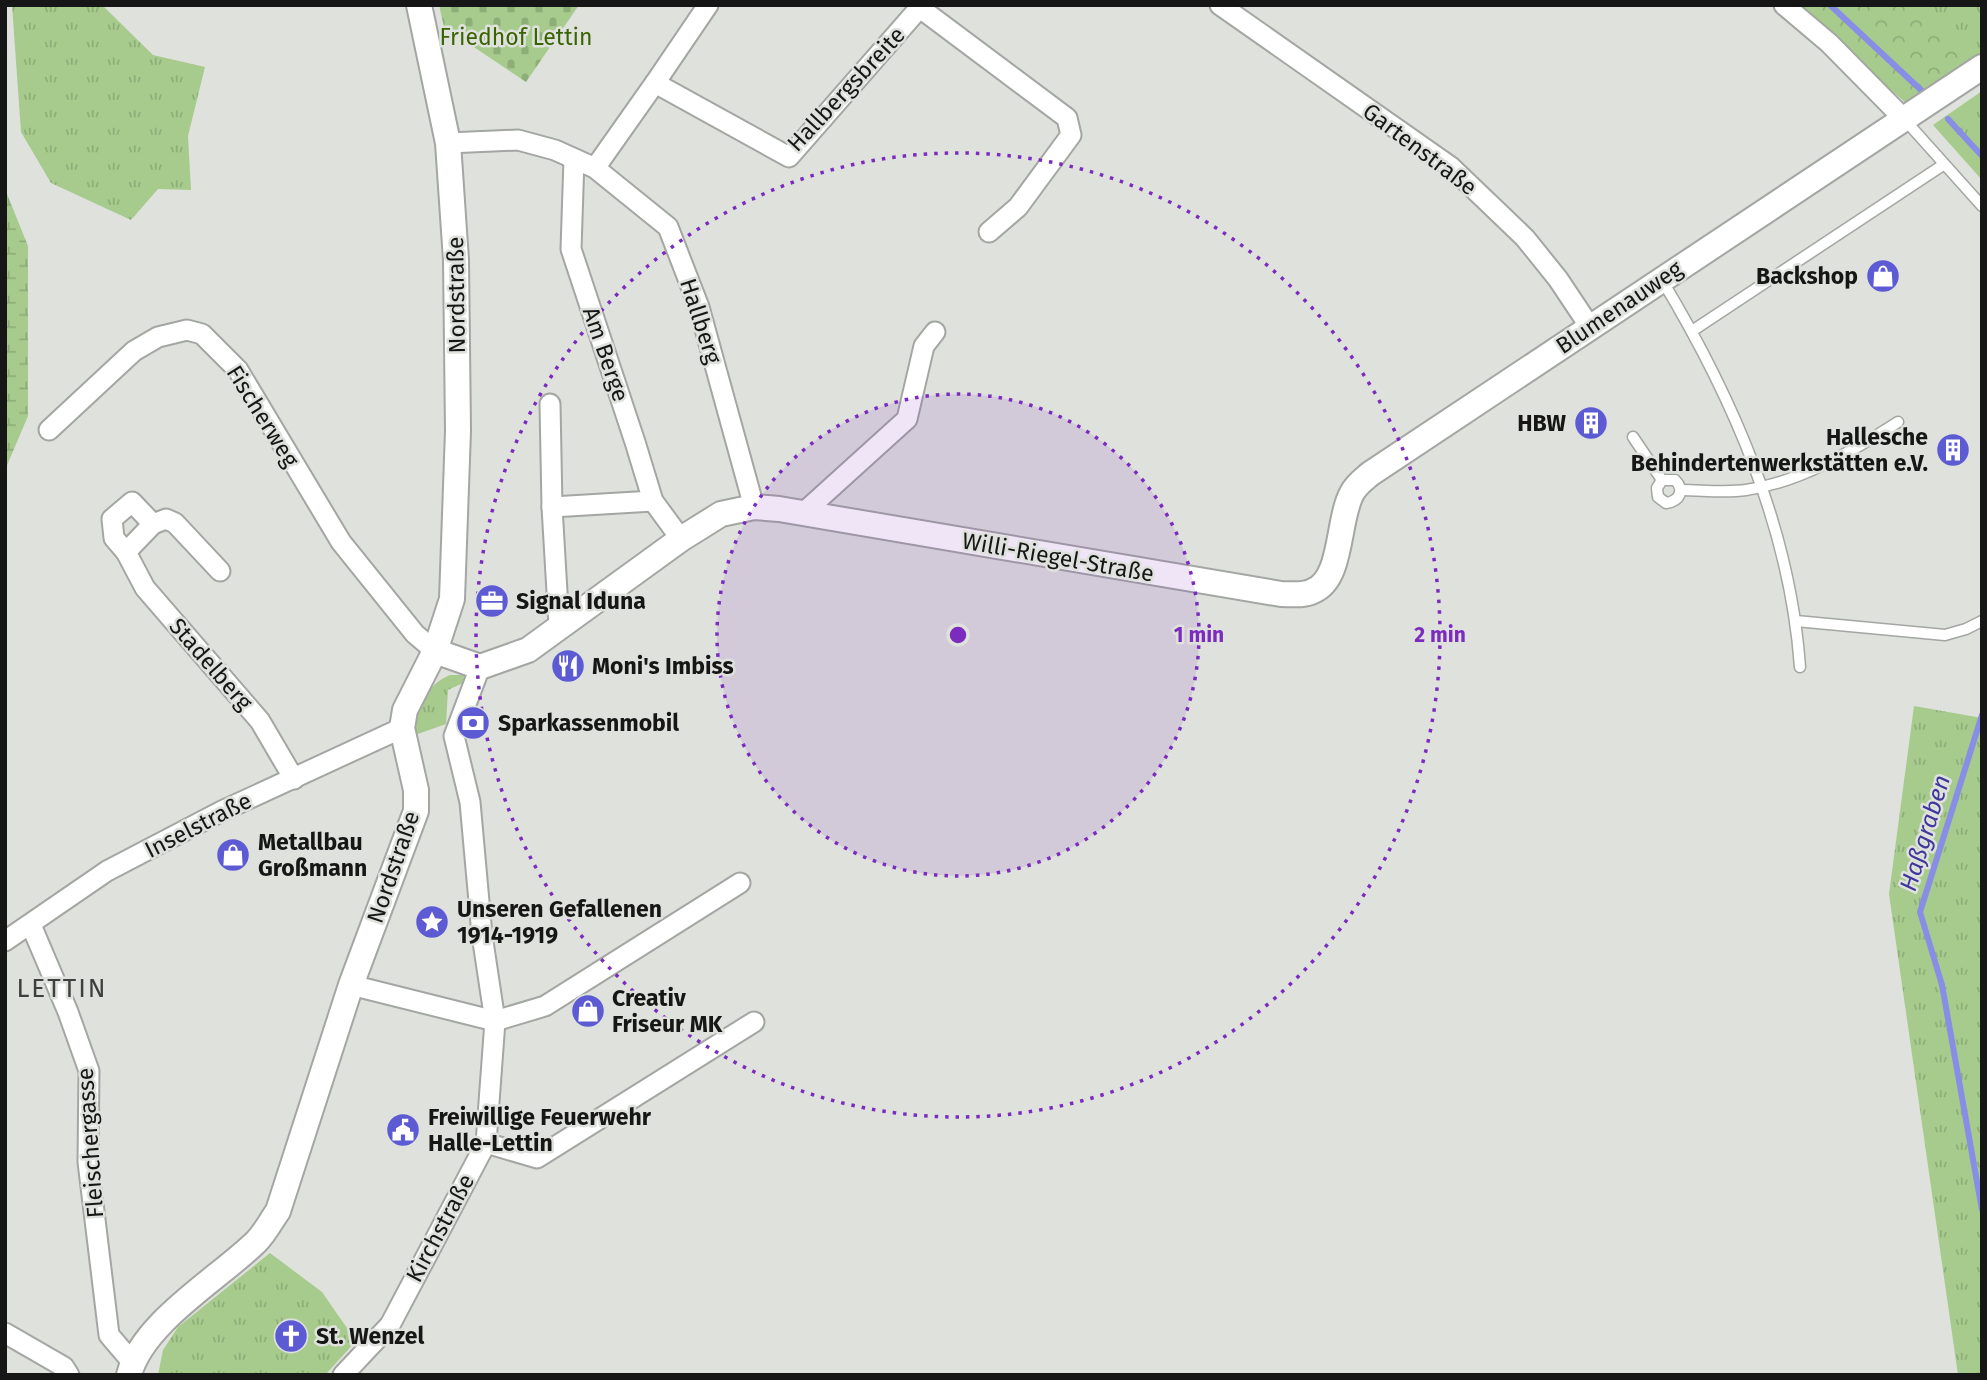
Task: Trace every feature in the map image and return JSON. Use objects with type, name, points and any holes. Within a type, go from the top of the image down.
[{"type":"street","name":"Nordstraße","points":[[131,1368],[154,1330],[258,1240],[278,1210],[351,985],[416,811],[416,790],[402,728],[405,710],[435,651],[452,599],[458,431],[456,260],[448,143],[419,5]]},
{"type":"street","points":[[595,168],[708,5]]},
{"type":"street","name":"Gartenstraße","points":[[1220,5],[1451,167],[1525,238],[1558,279],[1590,327]]},
{"type":"street","points":[[1784,5],[1829,43],[1904,119]]},
{"type":"street","points":[[921,7],[1067,118],[1071,135],[1018,207],[989,232]]},
{"type":"street","name":"Hallbergsbreite","points":[[655,83],[789,157],[921,7]]},
{"type":"street","name":"Blumenauweg","points":[[1315,591],[1327,581],[1334,567],[1343,517],[1358,484],[1462,411],[1982,67]]},
{"type":"street","name":"Hallberg","points":[[448,143],[518,140],[555,150],[595,168],[668,227],[699,307],[754,507]]},
{"type":"street","name":"Am Berge","points":[[575,159],[571,249],[653,501],[681,539]]},
{"type":"street","name":"Fischerweg","points":[[49,429],[134,351],[158,337],[187,330],[202,334],[238,370],[341,542],[415,634],[435,651]]},
{"type":"street","points":[[802,514],[907,419],[924,346],[936,332]]},
{"type":"street","points":[[551,404],[552,507],[559,626]]},
{"type":"street","points":[[552,507],[653,501]]},
{"type":"street","name":"Stadelberg","points":[[219,571],[175,523],[166,519],[153,524],[132,502],[112,519],[114,538],[145,588],[260,721],[293,779]]},
{"type":"street","name":"Willi-Riegel-Straße","points":[[480,667],[528,650],[681,539],[722,514],[754,507],[1281,594],[1315,591]]},
{"type":"street","points":[[125,552],[153,524]]},
{"type":"street","points":[[435,651],[480,667]]},
{"type":"street","name":"Kirchstraße","points":[[343,1375],[390,1325],[486,1143],[495,1021],[482,935],[471,802],[454,736],[480,667]]},
{"type":"street","name":"Inselstraße","points":[[5,942],[107,871],[222,811],[402,728]]},
{"type":"street","points":[[351,985],[495,1021],[545,1006],[740,883]]},
{"type":"street","name":"Fleischergasse","points":[[31,925],[68,1012],[89,1071],[88,1162],[108,1335],[131,1368]]},
{"type":"street","points":[[486,1143],[537,1158],[754,1022]]},
{"type":"street","points":[[5,1333],[64,1367],[69,1375]]},
{"type":"lane","points":[[1904,119],[1982,206]]},
{"type":"lane","points":[[1692,331],[1943,165]]},
{"type":"lane","points":[[1661,279],[1692,331],[1729,403],[1761,486],[1789,581],[1797,621],[1800,667]]},
{"type":"lane","points":[[1681,490],[1744,490],[1761,486],[1830,461],[1898,422]]},
{"type":"lane","points":[[1633,437],[1662,480]]},
{"type":"lane","points":[[1662,480],[1675,480],[1681,490],[1672,502],[1662,501],[1657,493],[1658,484],[1662,480]]},
{"type":"lane","points":[[1797,621],[1945,635],[1982,621]]},
{"type":"green space","points":[[12,5],[102,5],[153,55],[205,67],[188,136],[191,190],[158,189],[131,220],[51,183],[21,132]]},
{"type":"green space","name":"Friedhof Lettin","points":[[439,5],[579,5],[526,82],[444,27]]},
{"type":"green space","points":[[1795,5],[1920,5],[1980,58],[1906,103]]},
{"type":"green space","points":[[1918,5],[1982,5],[1982,57],[1980,58]]},
{"type":"green space","points":[[1982,91],[1982,180],[1933,125]]},
{"type":"green space","points":[[5,189],[28,246],[28,416],[5,470]]},
{"type":"green space","points":[[450,675],[464,675],[463,683],[448,690],[446,724],[415,735],[423,699],[434,685]]},
{"type":"green space","points":[[1914,706],[1982,718],[1982,1375],[1958,1375],[1889,894]]},
{"type":"green space","points":[[270,1253],[322,1292],[356,1341],[327,1373],[158,1375],[163,1350],[178,1327]]},
{"type":"waterway","name":"Haßgraben","points":[[1830,5],[1921,90]]},
{"type":"waterway","name":"Haßgraben","points":[[1948,119],[1982,156]]},
{"type":"waterway","name":"Haßgraben","points":[[1982,715],[1920,912],[1942,985],[1982,1210]]},
{"type":"place","name":"Backshop","points":[[1883,276]]},
{"type":"place","name":"HBW","points":[[1591,423]]},
{"type":"place","name":"Hallesche Behindertenwerkstätten e.V.","points":[[1953,450]]},
{"type":"place","name":"Signal Iduna","points":[[492,601]]},
{"type":"place","name":"Moni's Imbiss","points":[[568,666]]},
{"type":"place","name":"Sparkassenmobil","points":[[473,723]]},
{"type":"place","name":"Metallbau Großmann","points":[[233,855]]},
{"type":"place","name":"Unseren Gefallenen 1914-1919","points":[[432,922]]},
{"type":"place","name":"Creativ Friseur MK","points":[[588,1011]]},
{"type":"place","name":"Freiwillige Feuerwehr Halle-Lettin","points":[[403,1130]]},
{"type":"place","name":"St. Wenzel","points":[[291,1336]]},
{"type":"district","name":"LETTIN","points":[[62,988]]}]
